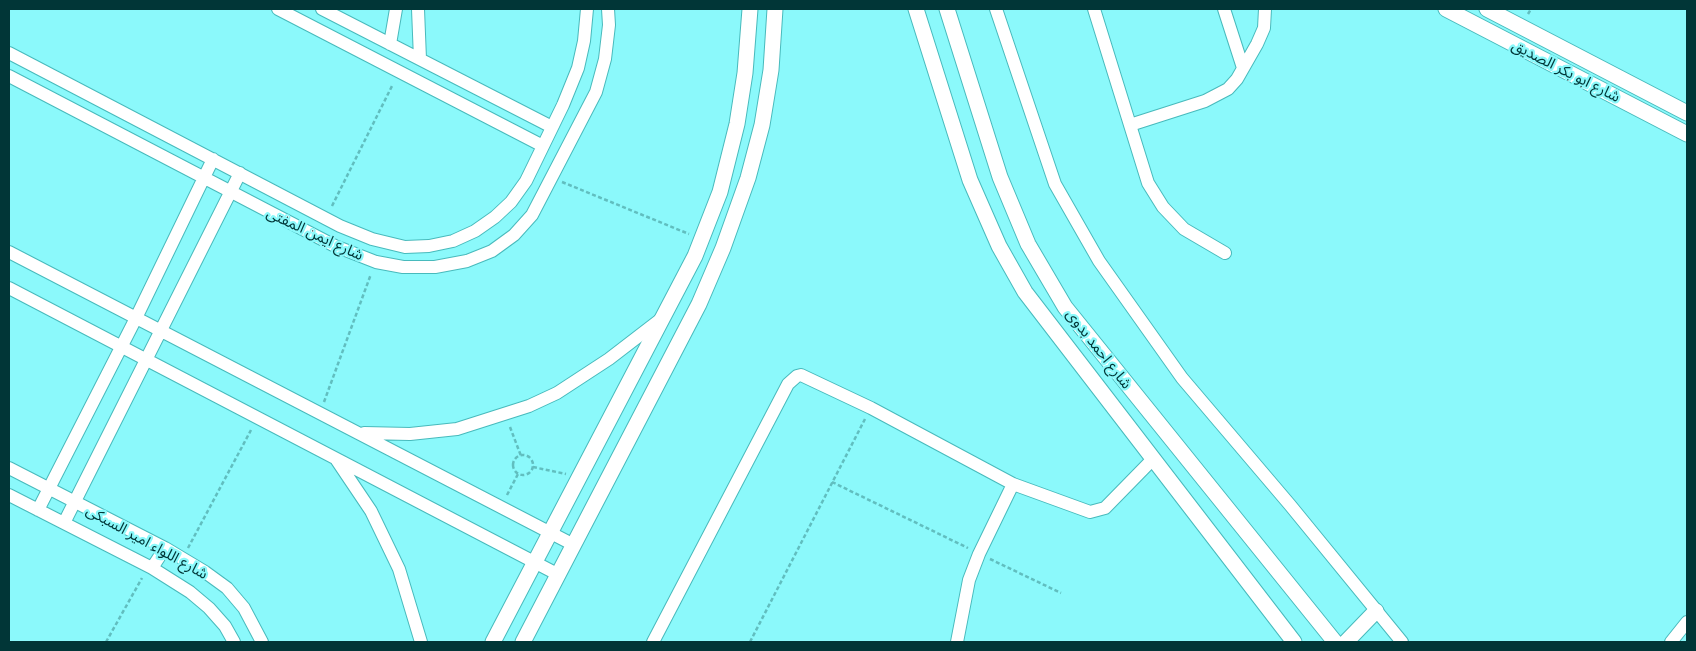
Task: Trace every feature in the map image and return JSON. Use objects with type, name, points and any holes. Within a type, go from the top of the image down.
[{"type":"street","points":[[278,9],[543,146]]},
{"type":"street","points":[[322,9],[552,127]]},
{"type":"street","points":[[390,44],[396,9]]},
{"type":"street","points":[[418,9],[420,59]]},
{"type":"street","name":"شارع ايمن المفتى","points":[[9,52],[326,219],[372,239],[405,247],[429,246],[453,241],[475,231],[495,217],[511,202],[526,181],[578,68],[584,41],[586,9]]},
{"type":"street","name":"شارع ايمن المفتى","points":[[9,76],[335,246],[376,262],[403,267],[435,267],[467,261],[492,251],[514,235],[532,215],[553,178],[596,92],[605,59],[609,25],[608,9]]},
{"type":"street","points":[[493,642],[552,532],[702,240],[720,192],[737,124],[745,73],[750,9]]},
{"type":"street","points":[[523,642],[699,304],[723,248],[748,178],[762,125],[771,70],[775,9]]},
{"type":"street","name":"شارع احمد بدوى","points":[[916,9],[970,180],[999,246],[1025,292],[1152,460],[1294,642]]},
{"type":"street","name":"شارع احمد بدوى","points":[[947,9],[1000,176],[1028,244],[1065,307],[1335,642]]},
{"type":"street","points":[[996,9],[1055,184],[1099,261],[1182,378],[1290,505],[1402,642]]},
{"type":"street","points":[[1094,9],[1148,182],[1163,207],[1184,229],[1225,252]]},
{"type":"street","points":[[1224,9],[1244,68]]},
{"type":"street","points":[[1130,125],[1217,96],[1228,89],[1244,68],[1264,28],[1265,9]]},
{"type":"street","name":"شارع ابو بكر الصديق","points":[[1446,9],[1687,134]]},
{"type":"street","name":"شارع ابو بكر الصديق","points":[[1487,9],[1687,112]]},
{"type":"street","points":[[38,510],[122,347],[214,159]]},
{"type":"street","points":[[64,523],[240,173]]},
{"type":"street","points":[[9,252],[574,545]]},
{"type":"street","points":[[9,288],[536,561],[559,575]]},
{"type":"street","points":[[359,433],[410,434],[457,429],[506,415],[556,393],[609,359],[663,318]]},
{"type":"street","points":[[653,642],[793,378],[801,375],[871,408],[1013,484],[1090,512],[1099,511],[1109,505],[1152,460]]},
{"type":"street","points":[[335,457],[371,511],[399,569],[421,642]]},
{"type":"street","name":"شارع اللواء امير السبكى","points":[[9,468],[165,548],[227,588],[244,608],[262,642]]},
{"type":"street","points":[[957,642],[969,580],[979,554],[1013,484]]},
{"type":"street","name":"شارع اللواء امير السبكى","points":[[9,495],[150,567],[209,608],[225,626],[234,642]]},
{"type":"street","points":[[150,567],[165,548]]},
{"type":"street","points":[[1346,642],[1376,611]]},
{"type":"street","points":[[1671,642],[1687,622]]},
{"type":"path","points":[[326,219],[399,72]]},
{"type":"path","points":[[553,178],[702,240]]},
{"type":"path","points":[[320,413],[376,262]]},
{"type":"path","points":[[750,642],[871,408]]},
{"type":"path","points":[[506,415],[521,456]]},
{"type":"path","points":[[182,558],[258,418]]},
{"type":"path","points":[[518,474],[528,474],[533,467],[532,459],[521,456]]},
{"type":"path","points":[[518,474],[513,464],[521,456]]},
{"type":"path","points":[[533,467],[580,477]]},
{"type":"path","points":[[501,506],[518,474]]},
{"type":"path","points":[[832,482],[1061,593]]},
{"type":"path","points":[[106,642],[150,567]]}]
